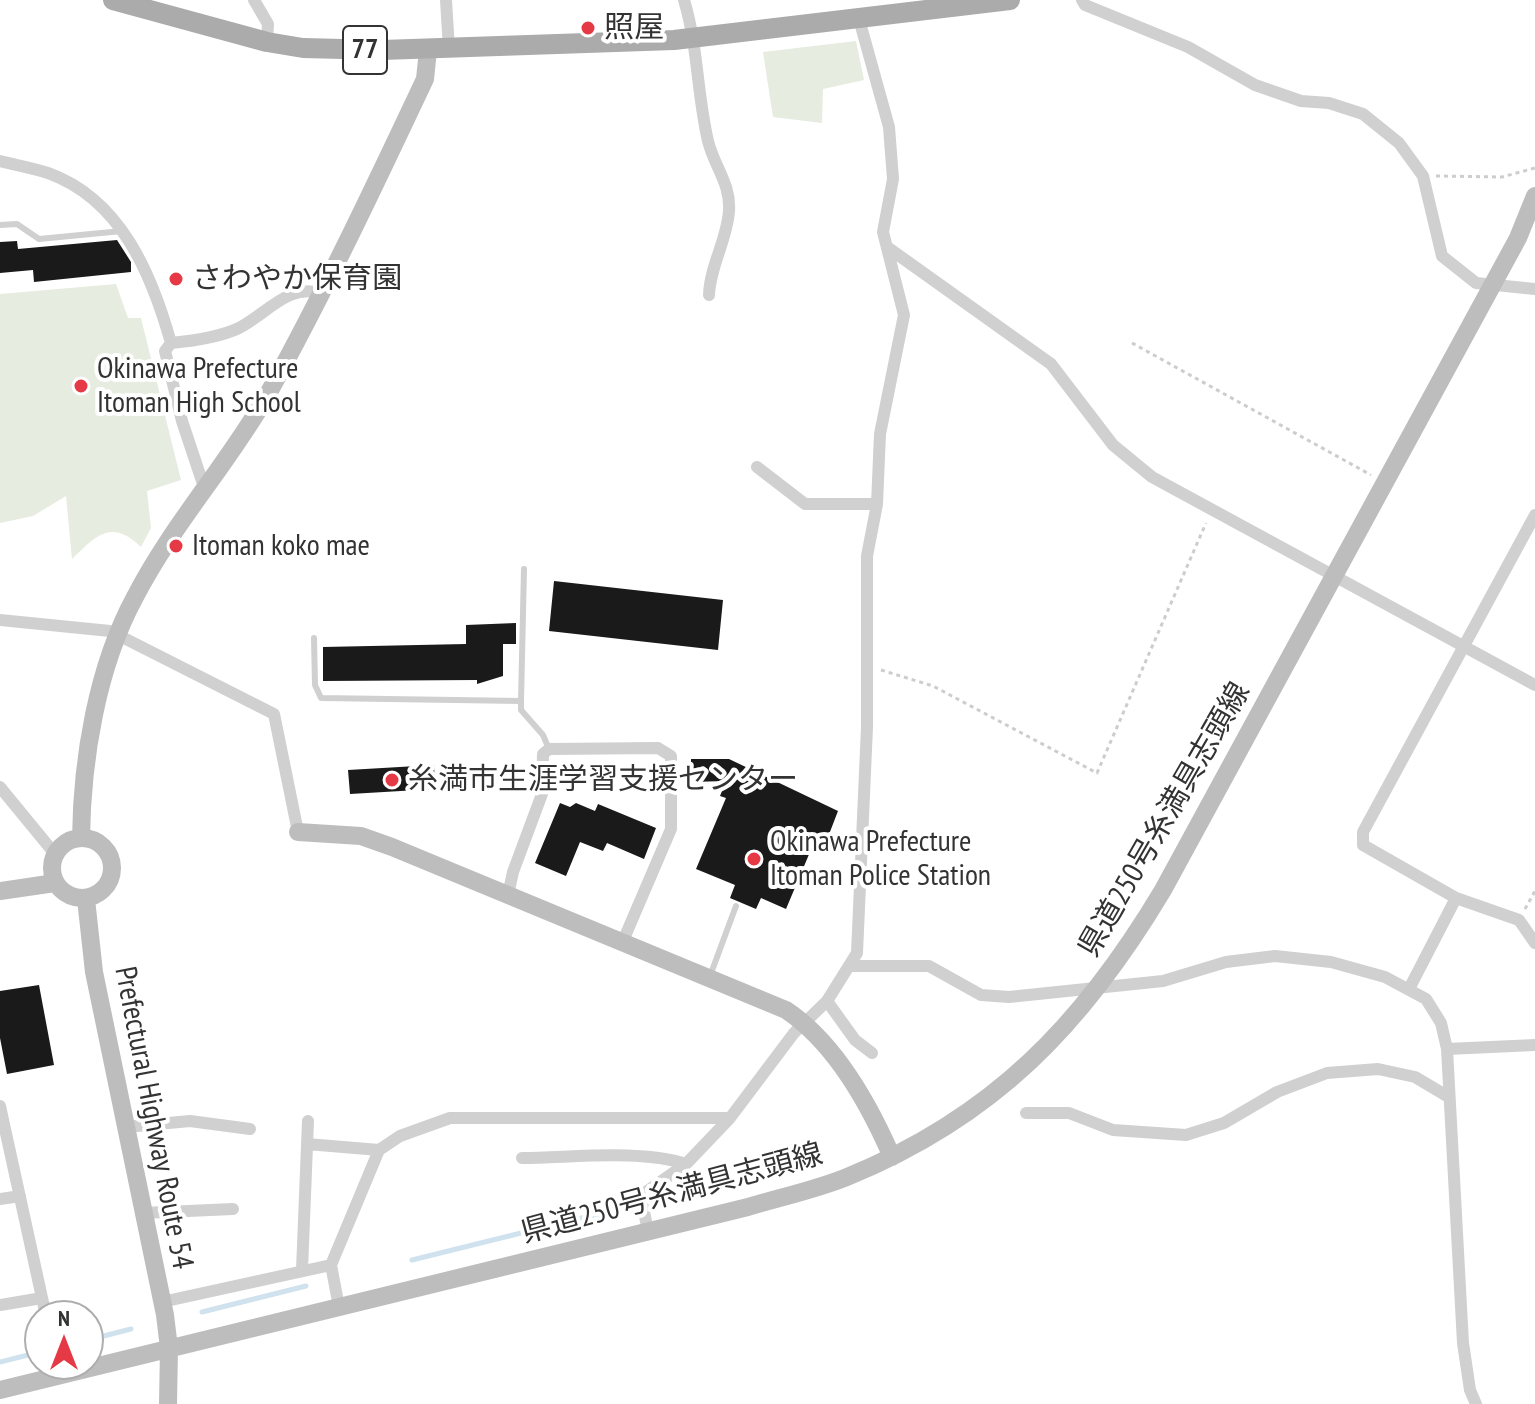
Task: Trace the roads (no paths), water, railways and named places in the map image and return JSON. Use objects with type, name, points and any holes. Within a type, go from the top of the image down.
[{"type":"main road","name":"77","points":[[113,0],[267,42],[303,48],[428,50],[695,38],[859,19],[896,7],[1010,0]]},
{"type":"main road","points":[[81,838],[88,756],[107,666],[118,635],[142,584],[265,398],[323,294],[425,79],[428,50]]},
{"type":"main road","name":"県道250号糸満具志頭線","points":[[104,1361],[169,1348],[648,1231],[844,1178],[892,1157],[971,1112],[998,1092],[1050,1045],[1100,988],[1163,890],[1518,238],[1535,196]]},
{"type":"main road","points":[[298,832],[361,836],[764,998],[803,1022],[847,1076],[892,1157]]},
{"type":"main road","points":[[81,838],[100,844],[112,861],[110,881],[104,890],[86,899],[68,896],[55,883],[52,874],[55,854],[62,846],[81,838]]},
{"type":"main road","points":[[0,891],[55,883]]},
{"type":"main road","name":"Prefectural Highway Route 54","points":[[86,899],[92,961],[169,1348]]},
{"type":"main road","points":[[168,1404],[169,1348]]},
{"type":"main road","name":"県道250号糸満具志頭線","points":[[0,1390],[30,1380]]},
{"type":"street","points":[[446,0],[449,49]]},
{"type":"street","points":[[684,0],[695,38],[708,143],[729,196],[727,225],[710,280],[709,295]]},
{"type":"street","points":[[1082,0],[1085,5],[1188,47],[1255,85],[1301,101],[1329,103],[1363,114],[1399,143],[1423,176],[1442,256],[1476,283],[1535,289]]},
{"type":"street","points":[[260,3],[268,24],[267,42]]},
{"type":"street","points":[[648,1231],[643,1216],[646,1192],[686,1164],[730,1118],[803,1022],[827,1001],[857,953],[861,930],[868,665],[867,556],[877,504],[880,434],[904,315],[883,232],[893,179],[889,127],[859,19]]},
{"type":"street","points":[[0,161],[49,173],[105,210],[148,274],[171,343]]},
{"type":"street","points":[[887,247],[1051,364],[1113,445],[1152,477],[1535,685]]},
{"type":"street","points":[[205,490],[165,351],[171,343],[236,329],[295,291],[308,288],[323,294]]},
{"type":"street","points":[[757,467],[805,504],[877,504]]},
{"type":"street","points":[[1535,515],[1363,832],[1363,845],[1456,898],[1519,920],[1535,943]]},
{"type":"street","points":[[0,620],[94,629],[118,635],[274,714],[298,832]]},
{"type":"street","points":[[508,895],[513,872],[542,794],[543,754],[549,749],[658,748],[671,756],[671,829],[623,941]]},
{"type":"street","points":[[0,787],[55,854]]},
{"type":"street","points":[[1409,989],[1456,898]]},
{"type":"street","points":[[849,966],[929,966],[981,995],[1030,996],[1163,981],[1226,962],[1275,956],[1331,962],[1385,977],[1426,999],[1441,1023],[1447,1049],[1447,1096],[1463,1343],[1470,1390],[1476,1404]]},
{"type":"street","points":[[827,1001],[855,1040],[872,1053]]},
{"type":"street","points":[[1447,1049],[1535,1045]]},
{"type":"street","points":[[1026,1113],[1069,1113],[1113,1130],[1186,1135],[1224,1123],[1277,1092],[1327,1073],[1378,1069],[1415,1077],[1447,1096]]},
{"type":"street","points":[[0,1106],[42,1298],[0,1305]]},
{"type":"street","points":[[339,1307],[331,1265],[379,1150],[400,1136],[450,1118],[730,1118]]},
{"type":"street","points":[[126,1127],[190,1121],[250,1129]]},
{"type":"street","points":[[302,1270],[308,1121]]},
{"type":"street","points":[[307,1144],[379,1150]]},
{"type":"street","points":[[522,1158],[626,1158],[671,1160],[686,1164]]},
{"type":"street","points":[[0,1199],[20,1196]]},
{"type":"street","points":[[143,1213],[233,1209]]},
{"type":"street","points":[[162,1302],[248,1286],[331,1265]]},
{"type":"lane","points":[[0,225],[17,224],[39,239],[122,231]]},
{"type":"lane","points":[[524,569],[521,710],[543,735],[549,749]]},
{"type":"lane","points":[[314,638],[315,685],[321,698],[521,701]]},
{"type":"lane","points":[[710,976],[736,906]]},
{"type":"waterway","points":[[412,1260],[618,1209]]},
{"type":"waterway","points":[[202,1312],[306,1286]]},
{"type":"waterway","points":[[104,1336],[131,1329]]},
{"type":"waterway","points":[[0,1362],[24,1356]]},
{"type":"place","name":"照屋","points":[[588,28]]},
{"type":"place","name":"さわやか保育園","points":[[176,279]]},
{"type":"place","name":"Okinawa Prefecture Itoman High School","points":[[81,386]]},
{"type":"place","name":"Itoman koko mae","points":[[176,546]]},
{"type":"place","name":"糸満市生涯学習支援センター","points":[[392,780]]},
{"type":"place","name":"Okinawa Prefecture Itoman Police Station","points":[[754,859]]}]
